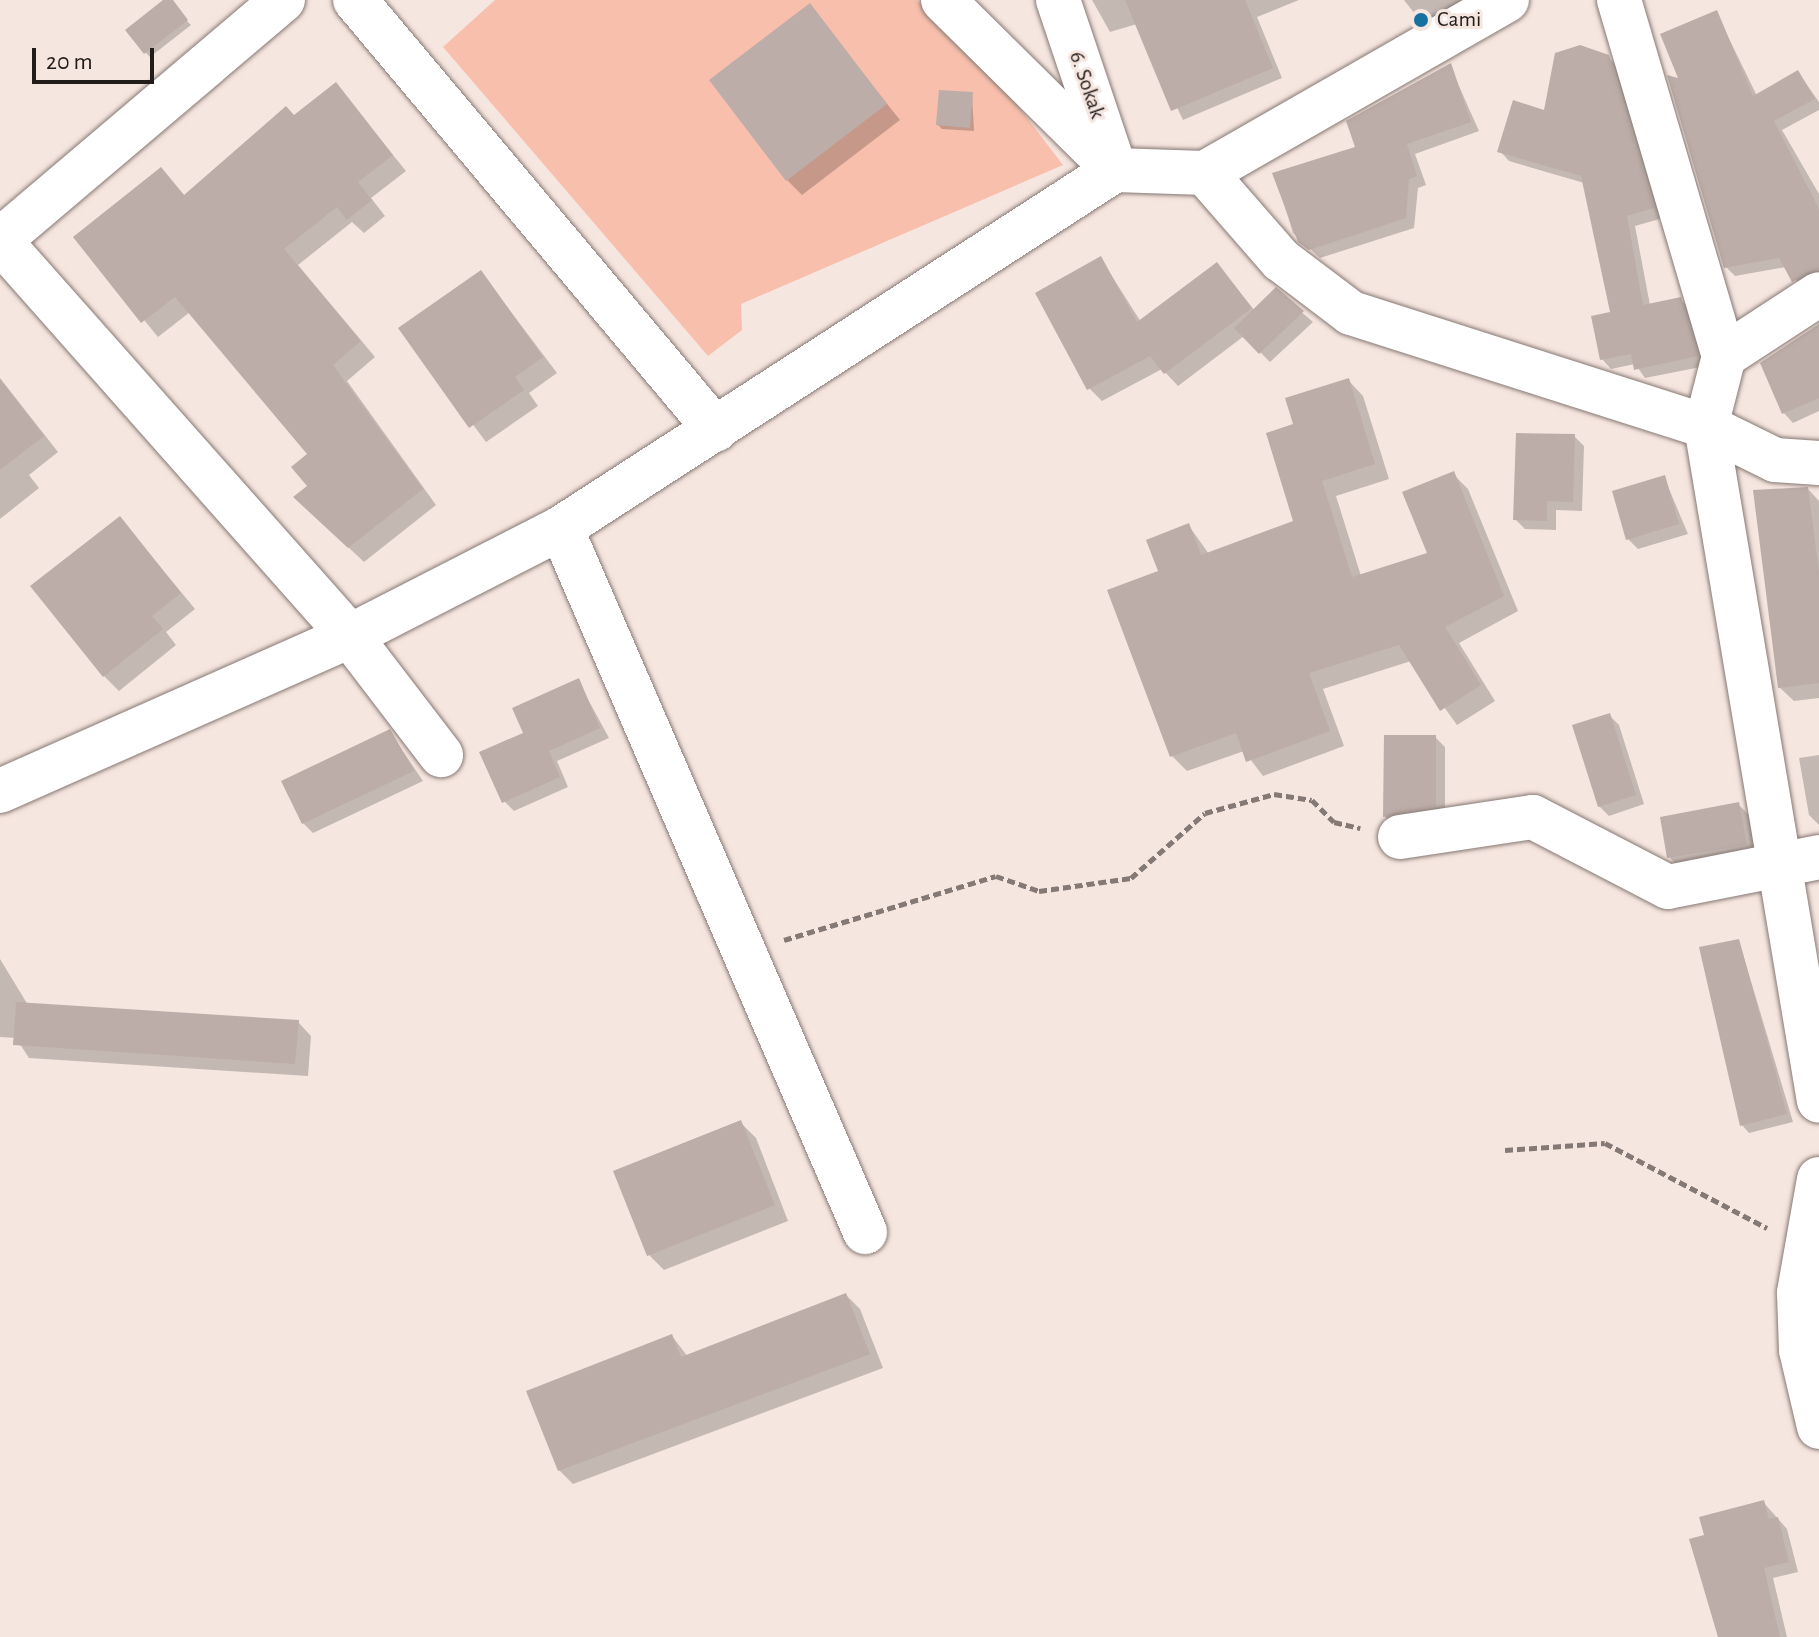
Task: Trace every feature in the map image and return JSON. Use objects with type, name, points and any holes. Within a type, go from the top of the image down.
[{"type":"street","points":[[283,0],[0,240],[350,636],[441,755]]},
{"type":"street","points":[[355,0],[716,430]]},
{"type":"street","points":[[943,0],[1115,170]]},
{"type":"street","name":"6. Sokak","points":[[1058,0],[1115,170]]},
{"type":"street","points":[[1,787],[350,636],[561,528],[1115,170],[1205,173],[1507,0]]},
{"type":"street","points":[[1619,0],[1724,356],[1706,426],[1800,862],[1819,1101]]},
{"type":"street","points":[[1205,173],[1281,260],[1351,313],[1706,426],[1775,460],[1819,463]]},
{"type":"street","points":[[1724,356],[1819,294]]},
{"type":"street","points":[[561,528],[865,1232]]},
{"type":"street","points":[[1400,837],[1533,817],[1668,887],[1800,862]]},
{"type":"street","points":[[1819,1179],[1806,1248],[1801,1350],[1819,1427]]},
{"type":"path","points":[[744,953],[996,876],[1039,891],[1131,878],[1205,813],[1274,794],[1312,800],[1334,822],[1400,837]]},
{"type":"path","points":[[1505,1150],[1605,1143],[1806,1248]]},
{"type":"shaded area","points":[[495,0],[917,0],[1008,93],[1063,165],[741,304],[742,330],[708,356],[443,47]]},
{"type":"building","points":[[163,0],[173,0],[188,20],[144,54],[125,30]]},
{"type":"building","points":[[1125,0],[1245,0],[1273,68],[1171,111]]},
{"type":"building","points":[[810,3],[887,104],[786,181],[709,80]]},
{"type":"building","points":[[1717,10],[1753,96],[1798,70],[1815,99],[1774,121],[1819,209],[1819,269],[1792,282],[1779,258],[1724,268],[1667,75],[1678,78],[1660,34]]},
{"type":"building","points":[[1580,45],[1609,55],[1654,208],[1627,216],[1643,305],[1681,297],[1698,356],[1634,370],[1631,354],[1600,360],[1591,316],[1610,312],[1581,176],[1497,152],[1513,100],[1544,110],[1555,53]]},
{"type":"building","points":[[1451,63],[1471,122],[1407,144],[1417,176],[1409,179],[1406,218],[1309,250],[1298,242],[1272,173],[1355,147],[1346,121]]},
{"type":"building","points":[[336,82],[393,155],[358,182],[372,200],[347,220],[337,207],[284,249],[361,341],[333,365],[423,489],[348,548],[293,497],[307,486],[291,467],[307,454],[175,297],[141,323],[73,237],[161,167],[184,195],[286,106],[294,115]]},
{"type":"building","points":[[939,90],[973,92],[970,128],[936,125]]},
{"type":"building","points":[[1101,256],[1137,322],[1217,262],[1252,308],[1164,374],[1150,356],[1087,390],[1035,293]]},
{"type":"building","points":[[481,270],[543,357],[515,377],[524,390],[469,428],[398,328]]},
{"type":"building","points":[[1276,287],[1304,311],[1259,354],[1234,328]]},
{"type":"building","points":[[1819,324],[1819,398],[1782,414],[1760,363]]},
{"type":"building","points":[[1349,378],[1375,464],[1322,481],[1352,577],[1427,553],[1402,492],[1454,471],[1504,596],[1445,627],[1481,685],[1440,711],[1399,645],[1309,673],[1330,731],[1246,762],[1236,733],[1170,757],[1107,590],[1158,571],[1146,540],[1189,523],[1201,555],[1293,521],[1266,433],[1293,424],[1285,398]]},
{"type":"building","points":[[0,379],[44,436],[0,470]]},
{"type":"building","points":[[1516,433],[1575,434],[1573,502],[1547,501],[1547,521],[1513,520]]},
{"type":"building","points":[[1665,475],[1679,524],[1626,540],[1612,491]]},
{"type":"building","points":[[1808,487],[1819,572],[1819,683],[1778,688],[1753,490]]},
{"type":"building","points":[[120,516],[181,593],[152,616],[163,629],[103,677],[30,586]]},
{"type":"building","points":[[579,678],[600,728],[549,751],[560,777],[502,803],[479,752],[523,733],[512,708]]},
{"type":"building","points":[[1610,713],[1636,795],[1598,807],[1572,725]]},
{"type":"building","points":[[390,729],[414,771],[302,824],[281,781]]},
{"type":"building","points":[[1384,735],[1436,735],[1436,806],[1383,817]]},
{"type":"building","points":[[1739,802],[1747,845],[1667,858],[1660,817]]},
{"type":"building","points":[[1739,939],[1787,1114],[1740,1126],[1699,947]]},
{"type":"building","points":[[16,1002],[299,1020],[295,1064],[13,1045]]},
{"type":"building","points":[[741,1120],[775,1205],[647,1256],[613,1171]]},
{"type":"building","points":[[846,1293],[870,1354],[558,1471],[526,1391],[672,1334],[681,1357]]},
{"type":"building","points":[[1764,1500],[1769,1519],[1778,1517],[1789,1562],[1764,1568],[1780,1637],[1718,1637],[1689,1539],[1704,1535],[1699,1517]]},
{"type":"place","name":"Cami","points":[[1421,20]]}]
